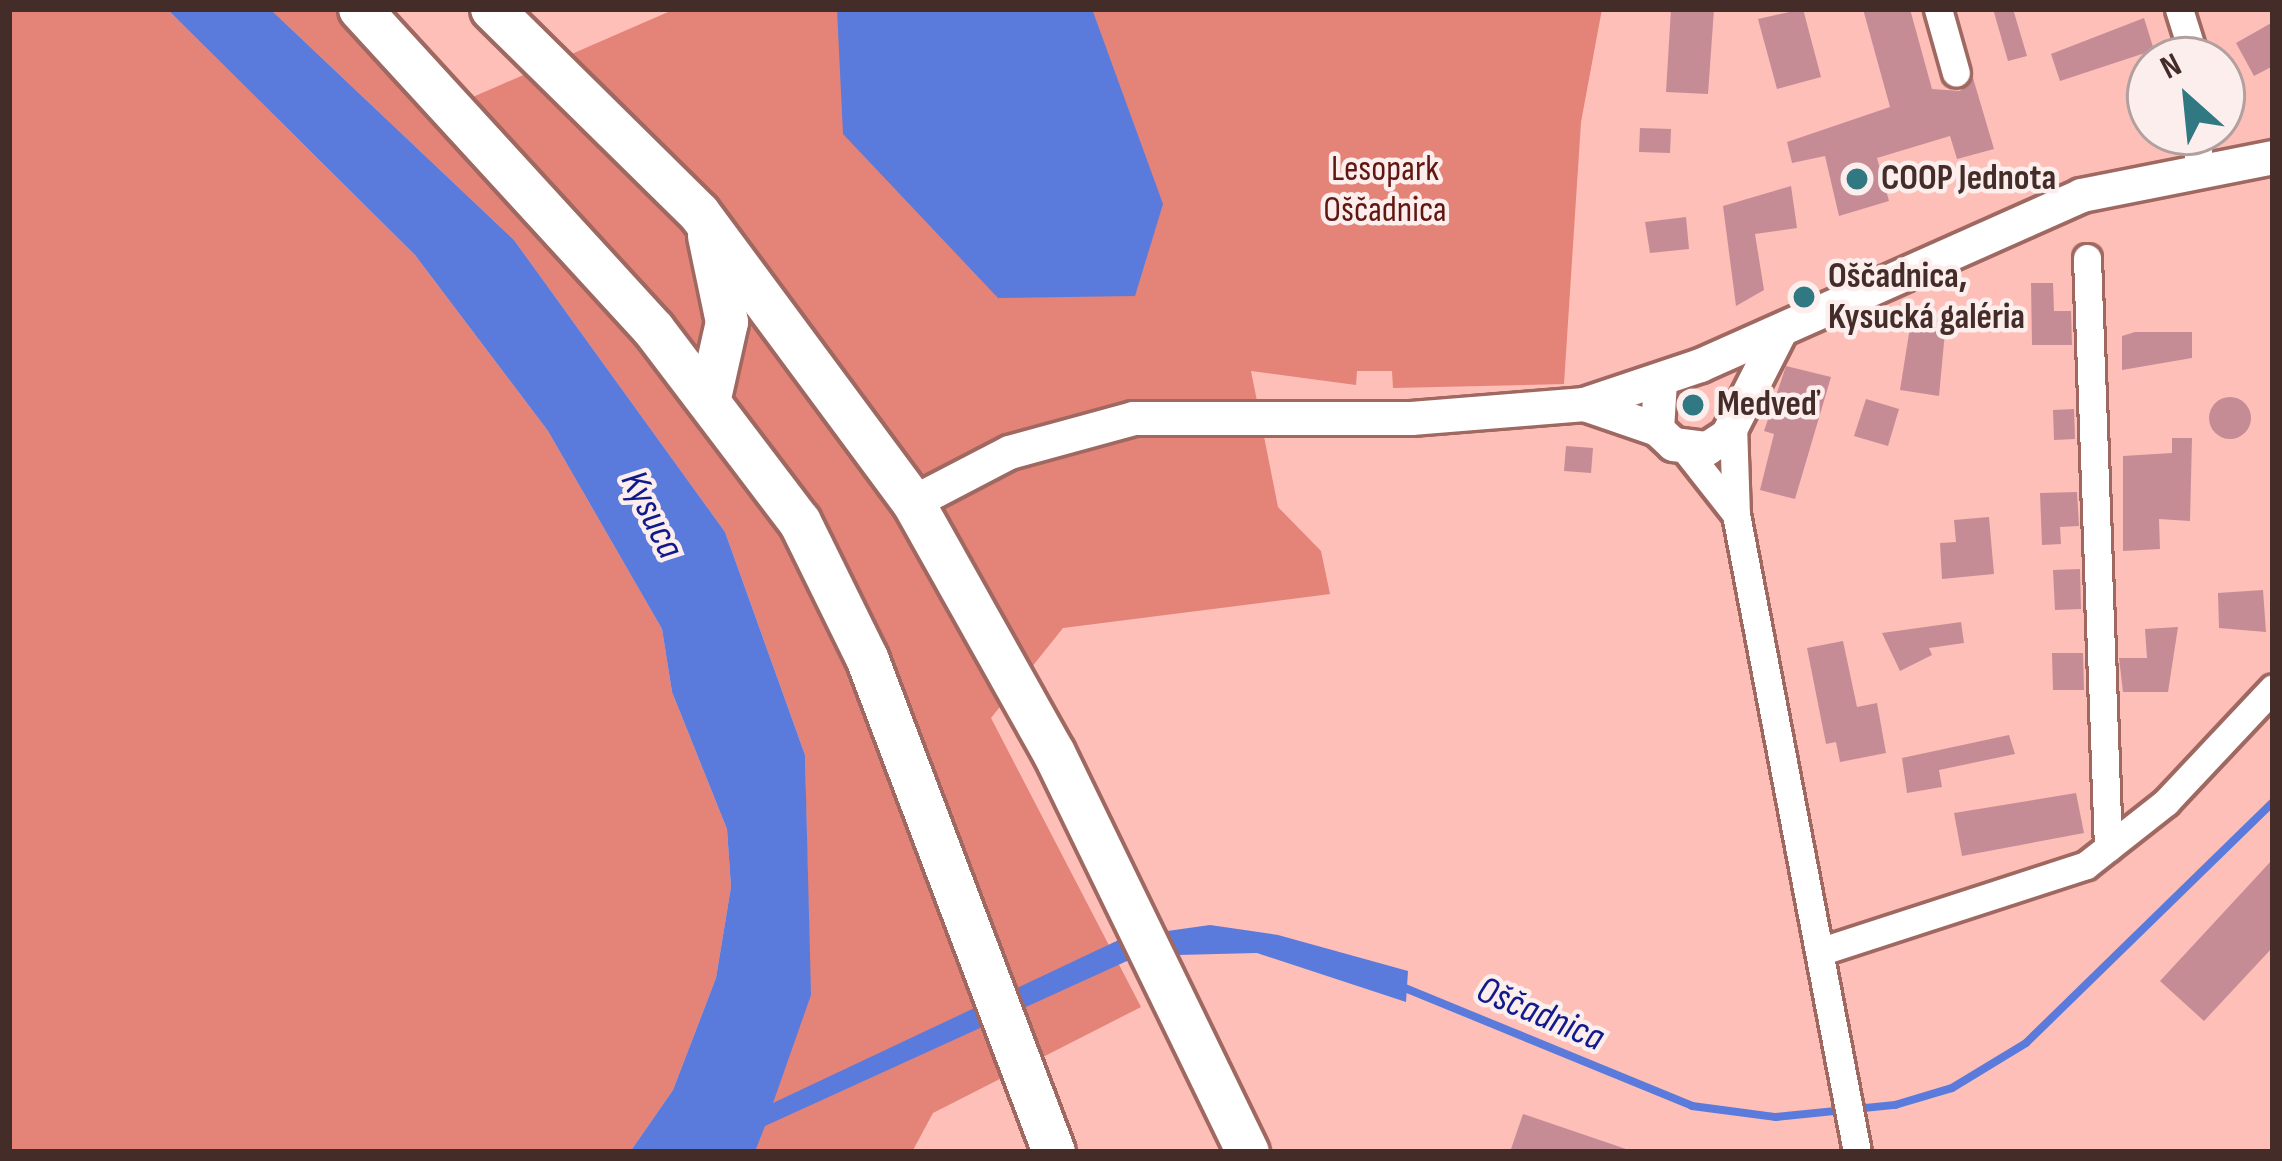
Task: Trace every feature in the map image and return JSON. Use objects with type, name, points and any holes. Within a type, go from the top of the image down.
[{"type":"main road","points":[[361,9],[654,330],[760,461],[848,612],[977,938],[1054,1152]]},
{"type":"main road","points":[[492,9],[699,213],[913,502],[1133,910],[1248,1152]]},
{"type":"main road","points":[[699,213],[726,300],[710,398]]},
{"type":"main road","points":[[654,330],[688,332],[726,300]]},
{"type":"street","points":[[1938,9],[1956,73]]},
{"type":"street","points":[[913,502],[1009,452],[1133,418],[1411,418],[1584,404],[1660,382],[2080,195],[2180,156]]},
{"type":"street","points":[[2234,156],[2269,163]]},
{"type":"street","points":[[2087,258],[2108,848]]},
{"type":"street","points":[[1584,404],[1707,448],[1734,413],[1780,329]]},
{"type":"street","points":[[1700,365],[1724,377],[1734,413],[1736,514],[1825,950],[1856,1140]]},
{"type":"street","points":[[1660,382],[1652,405],[1671,438],[1736,514]]},
{"type":"street","points":[[1825,950],[2035,886],[2108,848],[2273,688]]},
{"type":"green space","points":[[9,9],[167,9],[415,255],[548,431],[662,629],[672,692],[727,829],[731,887],[716,978],[673,1090],[630,1152],[9,1152]]},
{"type":"green space","name":"Lesopark Oščadnica","points":[[270,9],[373,9],[459,103],[675,9],[1602,9],[1581,122],[1564,384],[1393,388],[1392,371],[1357,371],[1356,385],[1251,371],[1278,507],[1321,551],[1330,594],[1063,628],[991,718],[1141,1007],[933,1113],[912,1152],[755,1152],[810,995],[805,755],[725,532],[514,240]]},
{"type":"water","name":"Kysuca","points":[[167,9],[270,9],[514,240],[725,532],[805,755],[811,995],[773,1103],[1125,937],[1210,925],[1278,935],[1408,971],[1406,1002],[1257,953],[1138,956],[765,1126],[755,1152],[630,1152],[673,1090],[716,978],[731,887],[727,829],[672,692],[662,629],[548,431],[415,255]]},
{"type":"water","points":[[837,9],[1092,9],[1163,204],[1135,296],[998,298],[843,134]]},
{"type":"building","points":[[1671,9],[1714,9],[1708,94],[1666,92]]},
{"type":"building","points":[[1803,9],[1821,77],[1777,89],[1758,19]]},
{"type":"building","points":[[1863,9],[1910,9],[1932,89],[1960,91],[1973,78],[1994,149],[1957,159],[1950,136],[1877,158],[1889,201],[1839,216],[1825,156],[1792,163],[1787,142],[1890,107]]},
{"type":"building","points":[[1993,9],[2013,9],[2027,56],[2008,61]]},
{"type":"building","points":[[2144,18],[2150,36],[2126,36],[2126,59],[2060,81],[2051,54]]},
{"type":"building","points":[[2273,22],[2273,66],[2254,76],[2246,61],[2246,37]]},
{"type":"building","points":[[1640,128],[1671,129],[1670,153],[1639,152]]},
{"type":"building","points":[[1791,186],[1797,228],[1755,234],[1764,290],[1736,306],[1723,206]]},
{"type":"building","points":[[1686,217],[1689,249],[1650,253],[1645,222]]},
{"type":"building","points":[[2031,283],[2053,283],[2054,311],[2071,311],[2072,345],[2032,345]]},
{"type":"building","points":[[1911,321],[1946,321],[1939,396],[1900,390]]},
{"type":"building","points":[[2192,332],[2192,358],[2122,370],[2122,336]]},
{"type":"building","points":[[1786,366],[1831,377],[1795,499],[1760,490],[1774,434],[1764,431]]},
{"type":"building","points":[[2230,397],[2245,403],[2251,418],[2245,433],[2230,439],[2215,433],[2209,418],[2215,403]]},
{"type":"building","points":[[1866,399],[1899,409],[1888,446],[1854,436]]},
{"type":"building","points":[[2074,409],[2075,439],[2054,440],[2053,410]]},
{"type":"building","points":[[2172,438],[2192,438],[2190,521],[2159,519],[2160,549],[2123,551],[2123,456],[2172,453]]},
{"type":"building","points":[[1566,446],[1593,448],[1591,473],[1564,471]]},
{"type":"building","points":[[2077,492],[2079,526],[2060,527],[2061,544],[2042,545],[2040,493]]},
{"type":"building","points":[[1989,517],[1994,574],[1942,579],[1940,543],[1956,542],[1954,520]]},
{"type":"building","points":[[2080,569],[2081,609],[2055,610],[2053,570]]},
{"type":"building","points":[[2263,590],[2266,632],[2219,628],[2218,593]]},
{"type":"building","points":[[1961,622],[1964,643],[1929,648],[1932,655],[1900,671],[1882,633]]},
{"type":"building","points":[[2178,627],[2168,692],[2123,692],[2119,658],[2147,658],[2145,629]]},
{"type":"building","points":[[1843,641],[1857,707],[1877,703],[1886,753],[1840,762],[1836,742],[1826,744],[1807,648]]},
{"type":"building","points":[[2052,653],[2083,653],[2084,690],[2053,690]]},
{"type":"building","points":[[2009,735],[2015,754],[1939,770],[1942,787],[1907,793],[1902,758]]},
{"type":"building","points":[[2076,793],[2084,833],[1962,856],[1954,813]]},
{"type":"building","points":[[2273,859],[2273,947],[2204,1021],[2160,981]]},
{"type":"building","points":[[1523,1114],[1626,1149],[1625,1152],[1510,1152]]},
{"type":"waterway","name":"Oščadnica","points":[[1400,986],[1692,1106],[1776,1117],[1895,1105],[1952,1088],[2026,1043],[2273,802]]},
{"type":"place","name":"COOP Jednota","points":[[1857,179]]},
{"type":"place","name":"Oščadnica, Kysucká galéria","points":[[1804,297]]},
{"type":"place","name":"Medveď","points":[[1693,405]]}]
